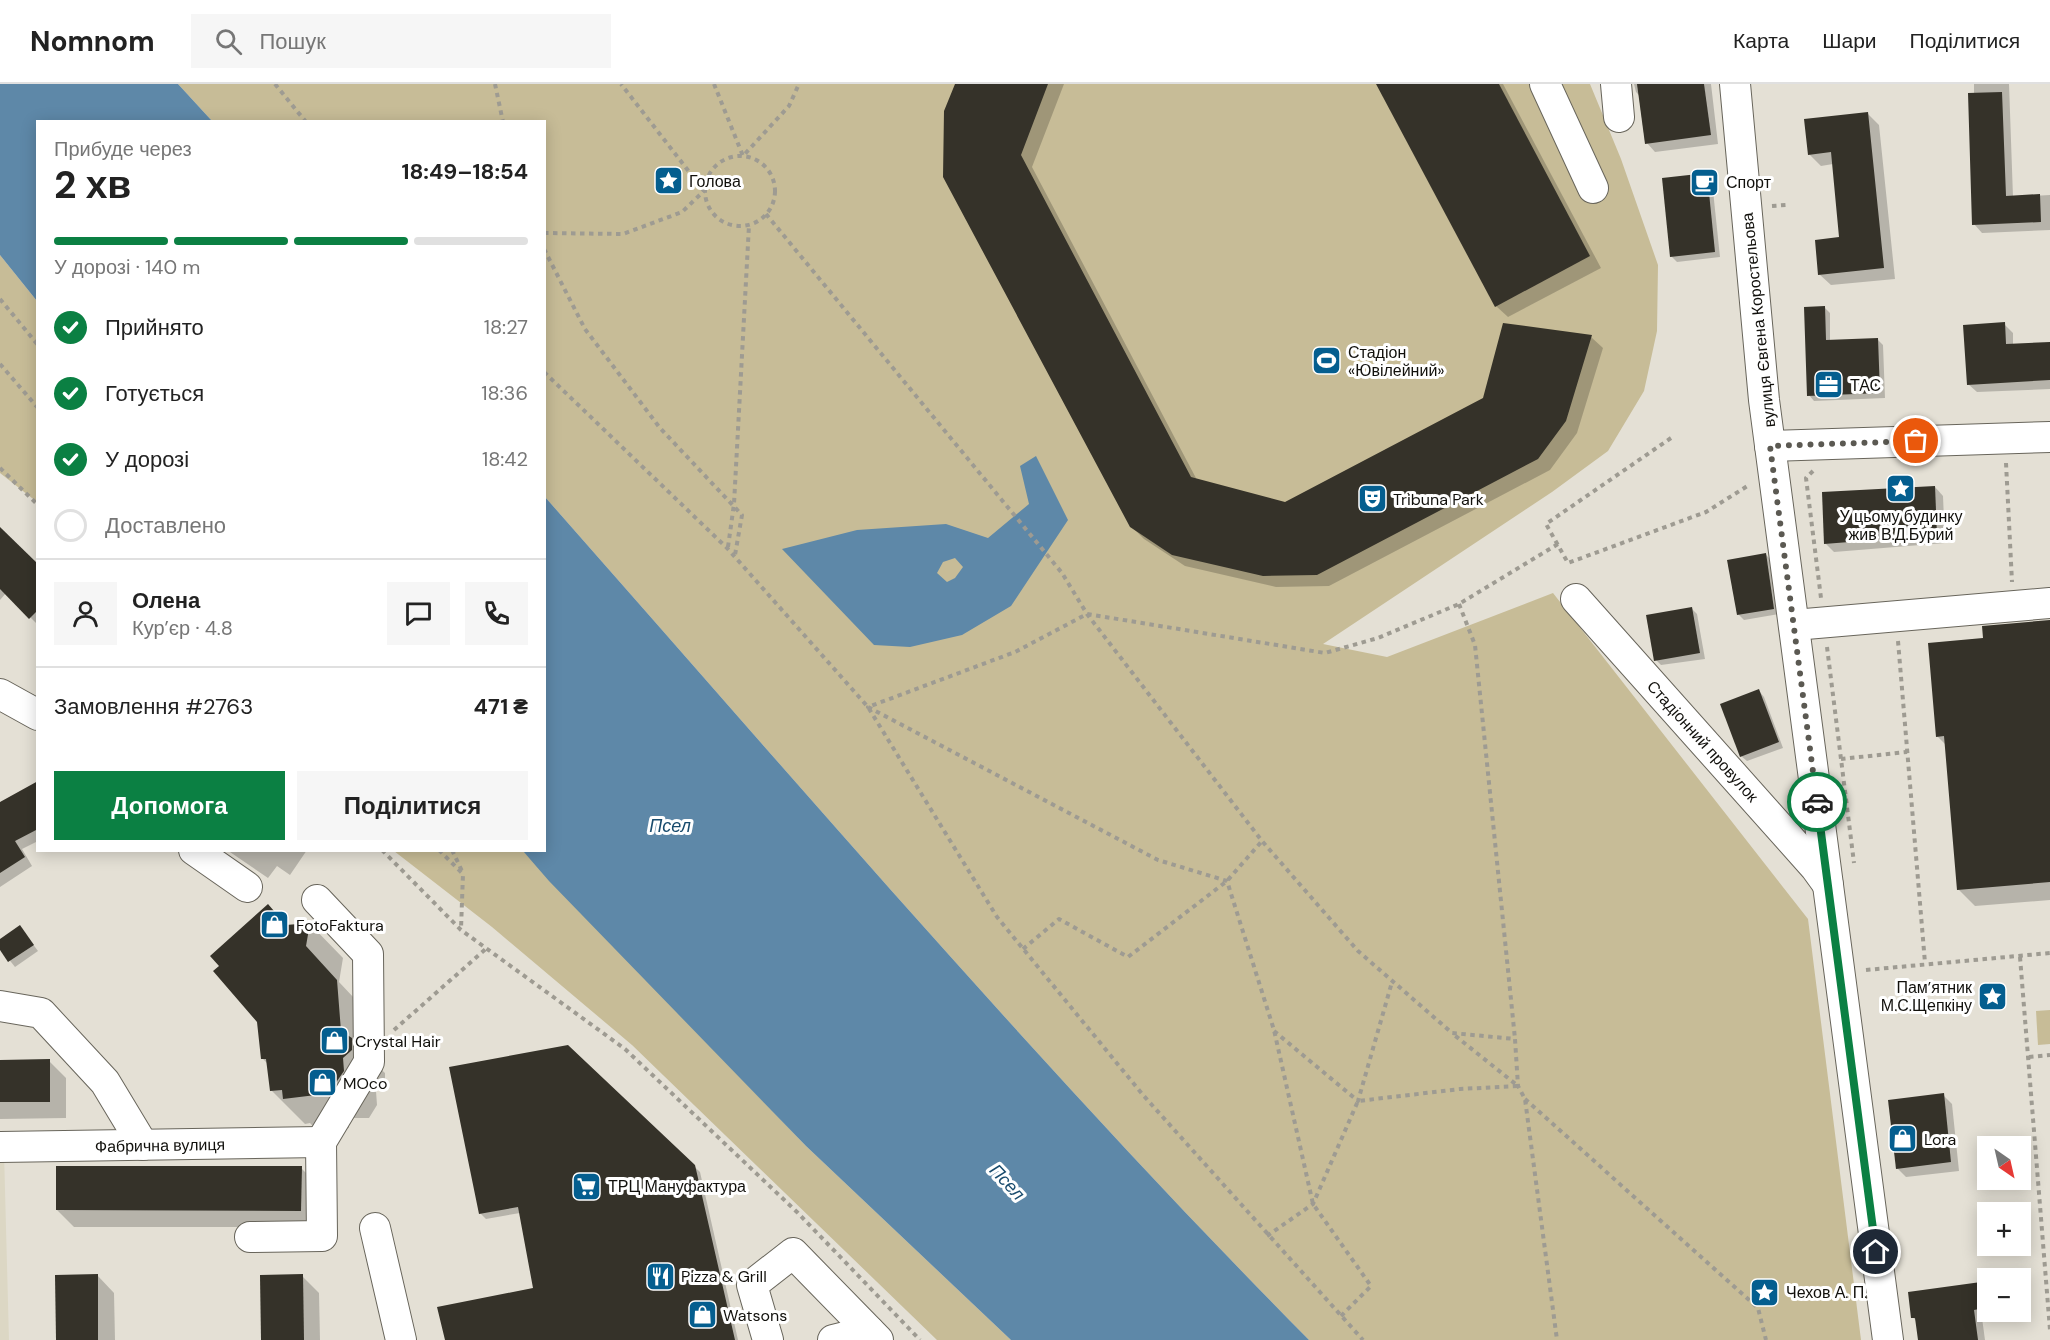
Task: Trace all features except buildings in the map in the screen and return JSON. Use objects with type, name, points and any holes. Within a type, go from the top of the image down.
[{"type":"street","points":[[1545,84],[1593,188]]},
{"type":"street","points":[[1616,84],[1619,117]]},
{"type":"street","name":"вулиця Євгена Коростельова","points":[[1736,84],[1770,446],[1794,625],[1841,879],[1888,1340]]},
{"type":"street","points":[[1770,446],[2050,437]]},
{"type":"street","name":"Стадіонний провулок","points":[[1576,599],[1815,867],[1841,879]]},
{"type":"street","points":[[1794,625],[2050,603]]},
{"type":"street","points":[[0,694],[36,714]]},
{"type":"street","points":[[197,852],[247,887]]},
{"type":"street","points":[[250,1236],[322,1236],[321,1142],[369,1062],[368,954],[317,900]]},
{"type":"street","points":[[0,1006],[40,1013],[105,1082],[143,1145]]},
{"type":"street","name":"Фабрична вулиця","points":[[0,1147],[321,1142]]},
{"type":"street","points":[[375,1228],[401,1340]]},
{"type":"street","points":[[768,1340],[752,1285],[793,1253],[874,1336]]},
{"type":"street","points":[[833,1340],[874,1336]]},
{"type":"path","points":[[275,84],[304,120]]},
{"type":"path","points":[[495,84],[503,120]]},
{"type":"path","points":[[621,84],[705,191]]},
{"type":"path","points":[[714,84],[743,156],[763,165],[774,183],[772,204],[766,214],[748,225],[738,226],[718,219],[706,201],[705,191],[712,169],[721,162],[743,156],[789,106],[800,84]]},
{"type":"path","points":[[546,233],[622,234],[682,212],[705,191]]},
{"type":"path","points":[[766,214],[1062,573],[1087,614],[1262,841],[1358,951],[1452,1033],[1518,1086],[1525,1099],[1758,1308],[1766,1340]]},
{"type":"path","points":[[727,548],[734,504],[748,225]]},
{"type":"path","points":[[546,253],[585,329],[660,428],[742,515],[735,556]]},
{"type":"path","points":[[0,299],[36,343]]},
{"type":"path","points":[[0,364],[36,406]]},
{"type":"path","points":[[546,374],[735,556],[868,707],[997,917],[1143,1095],[1267,1236],[1363,1340]]},
{"type":"path","points":[[1671,438],[1546,524],[1568,563],[1706,512]]},
{"type":"path","points":[[2005,439],[2013,606]]},
{"type":"path","points":[[1826,444],[1825,460],[1806,478],[1841,759],[1841,879]]},
{"type":"path","points":[[0,468],[36,503]]},
{"type":"path","points":[[868,707],[1015,652],[1087,614],[1325,653],[1378,638],[1458,604],[1557,544]]},
{"type":"path","points":[[1458,604],[1475,645],[1518,1086]]},
{"type":"path","points":[[1896,616],[1925,963]]},
{"type":"path","points":[[868,707],[1158,860],[1227,881]]},
{"type":"path","points":[[1841,759],[1907,752]]},
{"type":"path","points":[[1023,949],[1059,919],[1128,957],[1227,881],[1262,841]]},
{"type":"path","points":[[384,852],[461,930],[488,947],[625,1049],[798,1213],[920,1340]]},
{"type":"path","points":[[441,852],[463,874]]},
{"type":"path","points":[[453,852],[463,874],[461,930]]},
{"type":"path","points":[[1227,881],[1274,1030],[1313,1204],[1371,1286],[1341,1316]]},
{"type":"path","points":[[369,1062],[386,1037],[488,947]]},
{"type":"path","points":[[1866,970],[2050,953]]},
{"type":"path","points":[[2020,957],[2050,1329]]},
{"type":"path","points":[[1866,962],[1868,980]]},
{"type":"path","points":[[1267,1236],[1313,1204],[1358,1101],[1392,982]]},
{"type":"path","points":[[1274,1030],[1358,1101],[1460,1089],[1518,1086]]},
{"type":"path","points":[[1452,1033],[1515,1039]]},
{"type":"path","points":[[2029,1057],[2050,1055]]},
{"type":"path","points":[[1525,1099],[1557,1340]]},
{"type":"path","points":[[2043,1220],[2050,1220]]},
{"type":"shaded area","points":[[178,84],[1590,84],[1621,159],[1658,265],[1657,331],[1644,391],[1608,451],[1552,492],[1323,644],[1387,657],[1553,593],[1808,919],[1861,1340],[1309,1340],[1210,1238],[1016,1030],[546,498],[546,120],[211,120]]},
{"type":"shaded area","points":[[0,255],[36,300],[36,501],[0,473]]},
{"type":"shaded area","points":[[395,852],[524,852],[806,1146],[1011,1340],[937,1340],[632,1045],[492,927]]},
{"type":"shaded area","points":[[2050,1010],[2050,1044],[2038,1045],[2036,1011]]},
{"type":"shaded area","points":[[0,1151],[4,1151],[9,1340],[0,1340]]},
{"type":"water","points":[[0,84],[178,84],[211,120],[36,120],[36,300],[0,255]]},
{"type":"water","points":[[1036,456],[1068,520],[1011,606],[962,635],[910,647],[874,645],[782,549],[857,530],[946,524],[988,538],[1029,504],[1020,466]],"holes":[[[955,558],[963,567],[955,578],[947,582],[937,573],[943,562]]]},
{"type":"water","name":"Псел","points":[[546,498],[1016,1030],[1210,1238],[1309,1340],[1011,1340],[806,1146],[549,881],[524,852],[546,852]]},
{"type":"way so far","points":[[1817,802],[1770,446],[1916,441]]},
{"type":"place","name":"Голова","points":[[668,181]]},
{"type":"place","name":"Спорт","points":[[1705,182]]},
{"type":"place","name":"Стадіон «Ювілейний»","points":[[1327,361]]},
{"type":"place","name":"ТАС","points":[[1829,385]]},
{"type":"place","name":"У цьому будинку жив В.Д.Бурий","points":[[1901,488]]},
{"type":"place","name":"Tribuna Park","points":[[1372,499]]},
{"type":"place","name":"FotoFaktura","points":[[275,925]]},
{"type":"place","name":"Пам’ятник М.С.Щепкіну","points":[[1993,996]]},
{"type":"place","name":"Crystal Hair","points":[[334,1041]]},
{"type":"place","name":"MOco","points":[[322,1083]]},
{"type":"place","name":"Lora","points":[[1903,1139]]},
{"type":"place","name":"ТРЦ Мануфактура","points":[[587,1186]]},
{"type":"place","name":"Pizza & Grill","points":[[660,1276]]},
{"type":"place","name":"Чехов А. П.","points":[[1765,1292]]},
{"type":"place","name":"Watsons","points":[[702,1315]]},
{"type":"route","points":[[1817,802],[1876,1252]]}]
